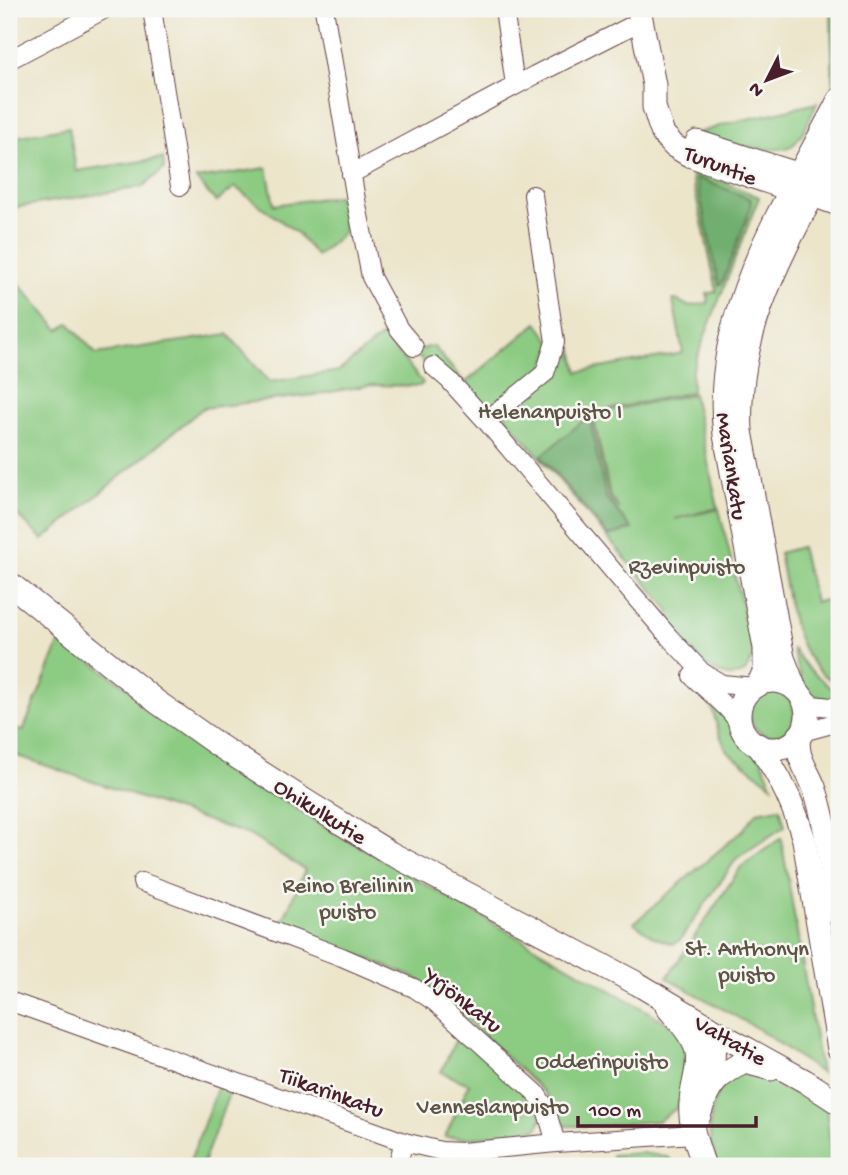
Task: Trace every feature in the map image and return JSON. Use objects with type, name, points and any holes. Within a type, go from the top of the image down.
[{"type":"main road","name":"Turuntie","points":[[640,15],[654,85],[654,107],[663,134],[674,146],[695,157],[813,187]]},
{"type":"main road","name":"Mariankatu","points":[[798,693],[783,657],[741,431],[742,374],[758,309],[813,187],[839,100]]},
{"type":"main road","name":"Mariankatu","points":[[756,686],[765,670],[765,648],[725,435],[722,394],[727,355],[741,304],[762,251],[813,187],[839,145]]},
{"type":"main road","name":"Ohikulkutie","points":[[9,583],[157,702],[307,802],[390,853],[659,997]]},
{"type":"main road","points":[[839,915],[817,799],[797,750],[807,714],[798,693],[778,681],[756,686],[743,698],[739,717],[785,786],[799,820],[837,1002],[839,1049]]},
{"type":"main road","points":[[750,737],[769,748],[780,748],[789,745],[801,734]]},
{"type":"main road","points":[[659,997],[682,1025],[696,1048],[696,1075],[690,1103],[694,1134],[704,1166]]},
{"type":"main road","name":"Valtatie","points":[[659,997],[839,1103]]},
{"type":"main road","points":[[694,1134],[713,1062],[714,1044],[702,1023]]},
{"type":"main road","points":[[705,1095],[721,1073],[745,1062],[800,1078]]},
{"type":"street","points":[[9,60],[105,9]]},
{"type":"street","points":[[152,9],[180,186]]},
{"type":"street","points":[[324,9],[371,277],[399,328],[414,347]]},
{"type":"street","points":[[504,9],[515,85]]},
{"type":"street","points":[[352,174],[640,15]]},
{"type":"street","points":[[813,187],[839,207]]},
{"type":"street","points":[[485,421],[545,373],[555,342],[533,195]]},
{"type":"street","points":[[433,366],[449,380],[702,672],[717,682],[732,686],[756,686]]},
{"type":"street","points":[[669,637],[678,657],[691,674],[710,694],[728,707],[750,737]]},
{"type":"street","points":[[798,693],[813,705],[839,708]]},
{"type":"street","points":[[801,734],[839,722]]},
{"type":"street","name":"Yrjönkatu","points":[[142,881],[342,957],[414,988],[444,1010],[536,1093],[550,1119],[556,1143]]},
{"type":"street","name":"Tiikarinkatu","points":[[9,1001],[404,1142],[442,1151],[462,1153],[556,1143],[694,1134]]},
{"type":"street","points":[[397,1166],[404,1142]]},
{"type":"green space","points":[[831,9],[839,9],[839,80],[833,92]]},
{"type":"green space","points":[[817,103],[802,133],[796,142],[788,147],[748,147],[695,134],[726,124]]},
{"type":"green space","points":[[69,127],[76,171],[163,158],[164,169],[142,187],[12,208],[9,205],[9,138]]},
{"type":"green space","points":[[267,168],[274,205],[338,196],[344,233],[317,256],[297,233],[235,187],[216,202],[196,179]]},
{"type":"green space","points":[[690,168],[759,197],[692,372],[692,392],[591,413],[609,497],[619,509],[610,496],[593,414],[693,394],[718,508],[675,519],[719,509],[754,656],[745,672],[731,676],[711,668],[684,643],[663,618],[670,611],[504,415],[556,366],[569,333],[578,372],[683,353],[673,300],[688,306],[708,303],[707,294],[717,291]]},
{"type":"green space","points":[[696,177],[751,199],[750,210],[719,285]]},
{"type":"green space","points":[[9,272],[59,330],[69,323],[96,354],[228,334],[269,382],[339,371],[383,335],[423,383],[420,386],[370,385],[314,395],[203,408],[43,540],[9,507]]},
{"type":"green space","points":[[537,323],[552,343],[543,371],[490,413],[465,386],[446,390],[414,351],[433,346],[465,383]]},
{"type":"green space","points":[[589,416],[606,498],[632,529],[608,536],[541,456]]},
{"type":"green space","points":[[801,547],[815,602],[839,598],[839,685],[811,661],[802,645],[790,609],[779,553]]},
{"type":"green space","points":[[61,639],[254,781],[320,824],[673,1026],[689,1050],[687,1083],[677,1108],[658,1121],[565,1126],[545,1093],[454,1008],[414,977],[281,925],[305,870],[249,835],[9,753],[9,726],[23,731]]},
{"type":"green space","points":[[792,648],[807,667],[833,690],[834,703],[805,693]]},
{"type":"green space","points":[[772,692],[788,698],[794,714],[788,730],[772,736],[756,730],[750,714],[756,698]]},
{"type":"green space","points":[[710,701],[760,756],[772,785],[727,751]]},
{"type":"green space","points":[[780,808],[785,826],[737,858],[680,940],[673,944],[654,937],[634,923],[743,830],[757,812]]},
{"type":"green space","name":"St. Anthonyn puisto","points":[[781,838],[821,1073],[760,1030],[667,978],[741,867]]},
{"type":"green space","name":"Venneslanpuisto","points":[[460,1030],[536,1103],[543,1116],[537,1129],[471,1138],[445,1137],[469,1084],[441,1072]]},
{"type":"green space","points":[[758,1067],[826,1105],[832,1166],[717,1166],[710,1129],[714,1103],[726,1082],[738,1073]]},
{"type":"green space","points":[[218,1086],[230,1091],[202,1166],[188,1166]]},
{"type":"green space","points":[[642,1153],[667,1157],[679,1166],[613,1166],[612,1155]]},
{"type":"park label","name":"Helenanpuisto I","points":[[550,410]]},
{"type":"park label","name":"Rzevinpuisto","points":[[687,565]]},
{"type":"park label","name":"Reino Breilinin puisto","points":[[348,897]]},
{"type":"park label","name":"Odderinpuisto","points":[[602,1060]]}]
